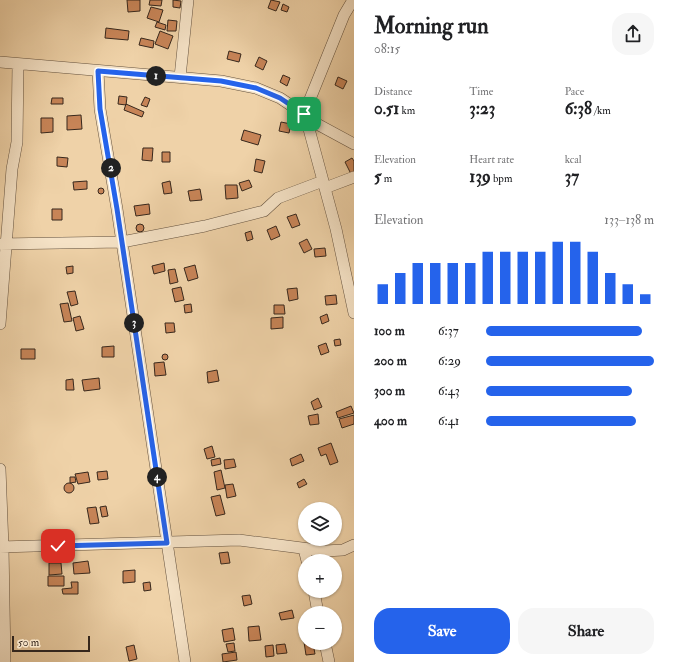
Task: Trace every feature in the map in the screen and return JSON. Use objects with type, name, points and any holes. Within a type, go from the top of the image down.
[{"type":"street","points":[[180,77],[188,0]]},
{"type":"street","points":[[353,0],[344,15],[305,116],[336,229],[354,313]]},
{"type":"street","points":[[0,62],[221,81],[256,88],[280,98],[305,116],[354,144]]},
{"type":"street","points":[[0,324],[3,244],[12,169],[17,142],[18,64]]},
{"type":"street","points":[[98,71],[100,109],[122,242],[185,662]]},
{"type":"street","points":[[3,244],[122,242],[205,226],[264,211],[278,198],[324,184],[354,177]]},
{"type":"street","points":[[0,470],[5,662]]},
{"type":"street","points":[[2,547],[239,540],[325,551],[343,550],[354,545]]},
{"type":"street","points":[[304,549],[305,554]]},
{"type":"street","points":[[326,650],[329,662]]},
{"type":"building","points":[[127,0],[140,0],[140,11],[128,12]]},
{"type":"building","points":[[150,0],[162,0],[161,6],[149,5]]},
{"type":"building","points":[[173,0],[181,1],[180,8],[173,7]]},
{"type":"building","points":[[271,0],[280,2],[276,11],[268,8]]},
{"type":"building","points":[[283,4],[289,7],[287,12],[281,10]]},
{"type":"building","points":[[151,7],[163,10],[159,22],[147,18]]},
{"type":"building","points":[[168,20],[177,21],[176,31],[167,31]]},
{"type":"building","points":[[157,22],[166,25],[165,30],[155,27]]},
{"type":"building","points":[[106,28],[129,31],[128,40],[105,38]]},
{"type":"building","points":[[160,31],[173,36],[168,49],[155,44]]},
{"type":"building","points":[[141,38],[154,41],[153,48],[139,45]]},
{"type":"building","points":[[229,51],[241,54],[239,62],[227,59]]},
{"type":"building","points":[[259,57],[267,61],[263,70],[255,66]]},
{"type":"building","points":[[283,75],[290,78],[287,86],[280,82]]},
{"type":"building","points":[[338,77],[347,81],[343,89],[335,85]]},
{"type":"building","points":[[119,96],[127,97],[126,105],[118,104]]},
{"type":"building","points":[[145,97],[150,99],[147,107],[141,105]]},
{"type":"building","points":[[52,98],[63,98],[63,104],[51,104]]},
{"type":"building","points":[[126,104],[144,112],[142,117],[124,110]]},
{"type":"building","points":[[81,115],[82,129],[67,130],[67,116]]},
{"type":"building","points":[[41,118],[53,118],[53,132],[41,133]]},
{"type":"building","points":[[281,122],[291,124],[289,133],[279,131]]},
{"type":"building","points":[[244,130],[261,135],[258,145],[241,140]]},
{"type":"building","points":[[143,148],[153,148],[152,161],[142,160]]},
{"type":"building","points":[[162,152],[170,152],[170,162],[162,162]]},
{"type":"building","points":[[57,157],[68,158],[67,167],[57,166]]},
{"type":"building","points":[[352,158],[354,161],[354,175],[352,176],[345,162]]},
{"type":"building","points":[[256,159],[265,161],[262,173],[254,171]]},
{"type":"building","points":[[249,180],[252,187],[242,191],[239,183]]},
{"type":"building","points":[[87,181],[87,189],[74,190],[73,182]]},
{"type":"building","points":[[170,181],[172,193],[164,194],[162,183]]},
{"type":"building","points":[[225,185],[237,185],[238,198],[226,199]]},
{"type":"building","points":[[101,188],[104,191],[101,194],[98,191]]},
{"type":"building","points":[[200,189],[202,200],[190,201],[188,191]]},
{"type":"building","points":[[149,204],[150,214],[136,216],[134,206]]},
{"type":"building","points":[[52,209],[62,209],[62,220],[52,220]]},
{"type":"building","points":[[296,214],[300,225],[292,228],[287,217]]},
{"type":"building","points":[[140,224],[143,225],[143,231],[140,232],[137,231],[136,228],[137,225]]},
{"type":"building","points":[[276,226],[280,236],[271,240],[267,230]]},
{"type":"building","points":[[251,231],[253,239],[247,241],[245,233]]},
{"type":"building","points":[[307,239],[312,249],[304,253],[299,243]]},
{"type":"building","points":[[325,248],[326,256],[315,257],[314,249]]},
{"type":"building","points":[[164,263],[165,271],[154,274],[152,266]]},
{"type":"building","points":[[195,265],[198,278],[188,281],[184,268]]},
{"type":"building","points":[[73,266],[73,273],[67,274],[66,267]]},
{"type":"building","points":[[175,269],[178,282],[170,284],[168,270]]},
{"type":"building","points":[[181,287],[184,300],[175,302],[172,289]]},
{"type":"building","points":[[297,288],[298,299],[289,301],[287,289]]},
{"type":"building","points":[[75,291],[78,304],[71,306],[67,292]]},
{"type":"building","points":[[336,295],[337,304],[326,305],[325,296]]},
{"type":"building","points":[[68,303],[72,321],[64,322],[60,304]]},
{"type":"building","points":[[191,304],[192,312],[185,313],[184,305]]},
{"type":"building","points":[[274,305],[284,305],[285,314],[274,314]]},
{"type":"building","points":[[327,314],[329,321],[322,324],[320,317]]},
{"type":"building","points":[[80,316],[84,329],[76,331],[73,318]]},
{"type":"building","points":[[283,317],[283,328],[271,329],[271,318]]},
{"type":"building","points":[[165,323],[174,323],[175,332],[166,333]]},
{"type":"building","points":[[340,339],[341,345],[335,346],[334,340]]},
{"type":"building","points":[[326,343],[329,352],[321,355],[318,346]]},
{"type":"building","points":[[114,346],[114,357],[102,357],[102,347]]},
{"type":"building","points":[[21,349],[35,349],[35,359],[21,359]]},
{"type":"building","points":[[165,354],[168,357],[165,360],[162,357]]},
{"type":"building","points":[[164,362],[166,375],[155,376],[154,363]]},
{"type":"building","points":[[217,370],[219,381],[208,383],[207,372]]},
{"type":"building","points":[[99,378],[100,389],[84,391],[82,380]]},
{"type":"building","points":[[73,379],[74,390],[66,390],[66,380]]},
{"type":"building","points":[[318,398],[322,407],[314,410],[311,402]]},
{"type":"building","points":[[351,406],[354,413],[338,418],[336,412]]},
{"type":"building","points":[[318,414],[319,424],[310,425],[308,416]]},
{"type":"building","points":[[354,415],[354,424],[342,428],[339,419]]},
{"type":"building","points":[[331,443],[338,462],[330,465],[326,454],[321,456],[318,448]]},
{"type":"building","points":[[212,446],[215,457],[207,459],[204,449]]},
{"type":"building","points":[[301,454],[304,461],[292,466],[290,459]]},
{"type":"building","points":[[220,458],[221,464],[212,466],[211,460]]},
{"type":"building","points":[[234,459],[236,467],[225,469],[224,460]]},
{"type":"building","points":[[221,470],[225,488],[217,490],[214,472]]},
{"type":"building","points":[[107,471],[108,479],[98,480],[97,472]]},
{"type":"building","points":[[88,472],[90,482],[78,484],[75,474]]},
{"type":"building","points":[[70,477],[75,477],[76,482],[70,483]]},
{"type":"building","points":[[304,479],[307,484],[299,488],[297,483]]},
{"type":"building","points":[[67,483],[71,483],[73,484],[73,492],[67,493],[64,490],[64,486]]},
{"type":"building","points":[[233,484],[236,496],[227,498],[225,485]]},
{"type":"building","points":[[220,495],[225,514],[216,516],[211,497]]},
{"type":"building","points":[[106,506],[108,516],[102,517],[100,507]]},
{"type":"building","points":[[96,507],[99,523],[90,524],[87,508]]},
{"type":"building","points":[[228,552],[230,563],[221,564],[219,553]]},
{"type":"building","points":[[88,561],[90,573],[74,574],[73,563]]},
{"type":"building","points":[[49,563],[61,563],[62,574],[49,575]]},
{"type":"building","points":[[135,570],[135,582],[123,583],[123,571]]},
{"type":"building","points":[[48,576],[64,576],[64,586],[48,586]]},
{"type":"building","points":[[71,582],[78,582],[78,594],[63,594],[62,589],[72,588]]},
{"type":"building","points":[[150,582],[151,590],[144,591],[143,583]]},
{"type":"building","points":[[250,595],[252,604],[244,606],[242,596]]},
{"type":"building","points":[[292,610],[294,618],[281,620],[279,613]]},
{"type":"building","points":[[259,626],[261,640],[249,641],[248,627]]},
{"type":"building","points":[[233,628],[235,640],[224,642],[222,630]]},
{"type":"building","points":[[234,643],[235,651],[228,652],[226,644]]},
{"type":"building","points":[[285,644],[287,653],[277,654],[276,645]]},
{"type":"building","points":[[134,645],[137,659],[129,661],[126,647]]},
{"type":"building","points":[[273,645],[274,656],[266,657],[265,646]]},
{"type":"building","points":[[305,650],[314,650],[315,654],[306,655]]},
{"type":"building","points":[[236,652],[237,660],[223,662],[222,654]]},
{"type":"route","points":[[58,546],[167,543],[117,209],[100,109],[98,71],[221,81],[256,88],[280,98],[304,114]]}]
